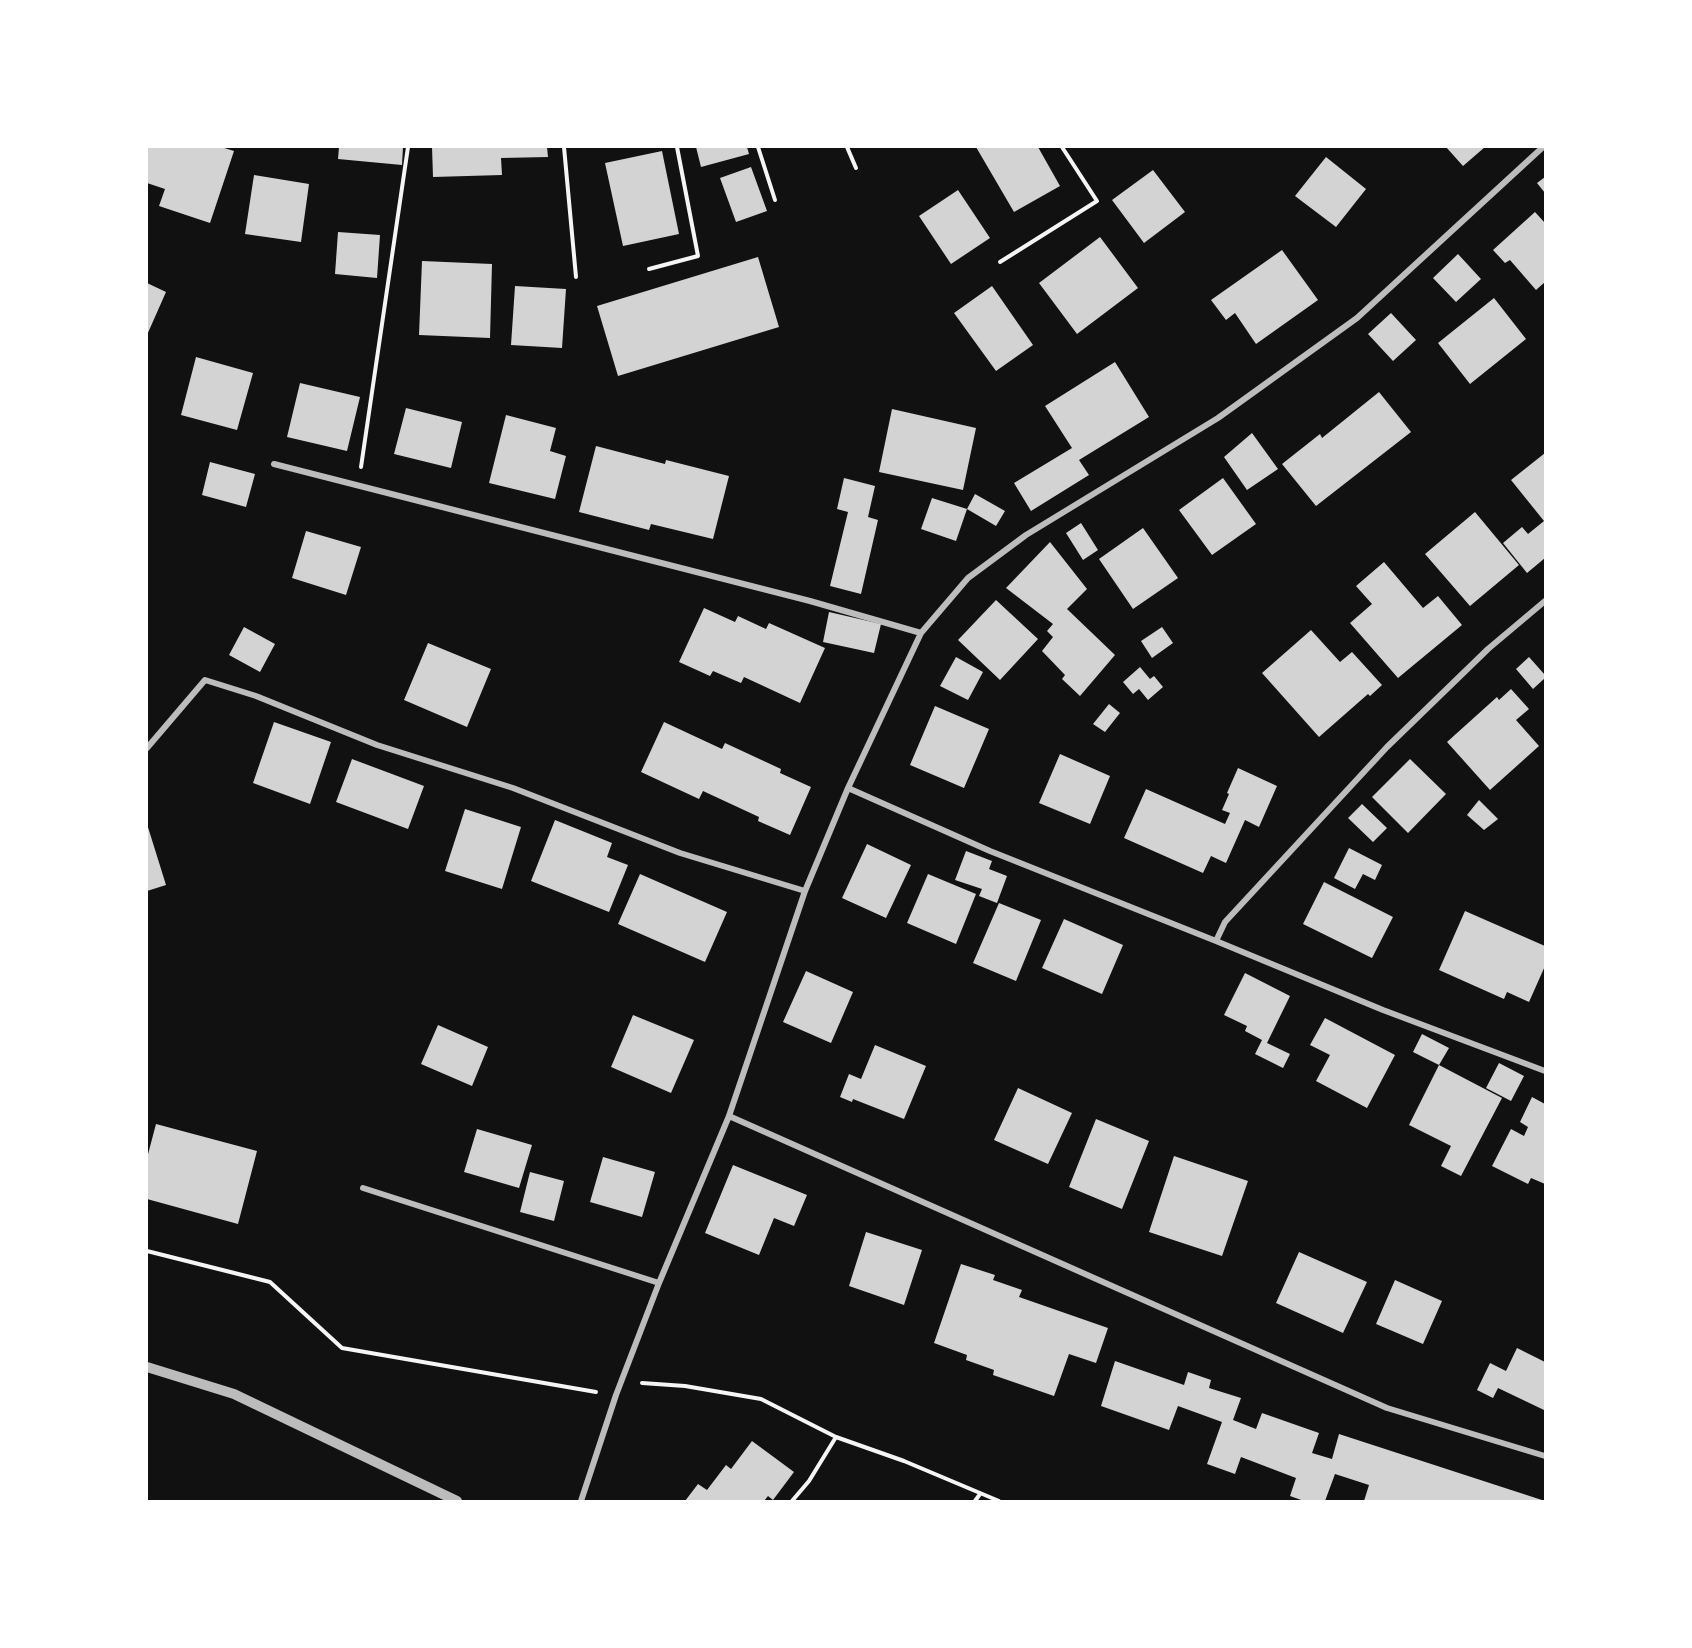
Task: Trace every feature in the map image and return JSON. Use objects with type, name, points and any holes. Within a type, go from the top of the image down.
[{"type":"street","points":[[581,1501],[616,1395],[659,1283],[729,1116],[805,891],[848,788],[921,633],[968,579],[1026,535],[1218,418],[1358,318],[1543,147]]},
{"type":"street","points":[[274,464],[810,601],[921,633]]},
{"type":"street","points":[[1216,940],[1226,922],[1387,747],[1488,649],[1545,602]]},
{"type":"street","points":[[147,748],[205,680],[256,696],[377,745],[513,788],[680,853],[805,891]]},
{"type":"street","points":[[848,788],[990,852],[1131,909],[1216,940],[1383,1010],[1545,1071]]},
{"type":"street","points":[[729,1116],[1387,1408],[1545,1456]]},
{"type":"street","points":[[363,1188],[659,1283]]},
{"type":"street","points":[[147,1367],[234,1394],[457,1501]]},
{"type":"path","points":[[358,486],[408,147]]},
{"type":"path","points":[[564,147],[576,277]]},
{"type":"path","points":[[649,269],[698,256],[677,147]]},
{"type":"path","points":[[758,147],[775,200]]},
{"type":"path","points":[[847,147],[856,168]]},
{"type":"path","points":[[1000,262],[1097,201],[1062,147]]},
{"type":"path","points":[[147,1251],[270,1282],[342,1348],[616,1395],[645,1382],[761,1399],[836,1437],[904,1461],[999,1501]]},
{"type":"path","points":[[792,1501],[809,1480],[836,1437]]},
{"type":"path","points":[[975,1501],[980,1494]]},
{"type":"building","points":[[147,147],[221,147],[234,151],[210,223],[159,206],[165,189],[147,183]]},
{"type":"building","points":[[339,147],[403,147],[402,165],[338,159]]},
{"type":"building","points":[[432,147],[547,147],[548,157],[501,158],[502,175],[433,177]]},
{"type":"building","points":[[696,147],[747,147],[749,154],[701,167]]},
{"type":"building","points":[[976,147],[1038,147],[1060,186],[1014,212]]},
{"type":"building","points":[[1446,147],[1485,147],[1463,166]]},
{"type":"building","points":[[662,151],[679,234],[623,246],[605,163]]},
{"type":"building","points":[[1326,157],[1366,189],[1336,227],[1295,196]]},
{"type":"building","points":[[751,167],[767,211],[736,222],[720,178]]},
{"type":"building","points":[[1153,170],[1185,212],[1144,243],[1112,200]]},
{"type":"building","points":[[254,175],[309,184],[301,242],[245,234]]},
{"type":"building","points":[[1545,177],[1545,193],[1537,183]]},
{"type":"building","points":[[958,190],[990,238],[951,264],[919,216]]},
{"type":"building","points":[[1535,212],[1545,223],[1545,282],[1536,290],[1510,260],[1505,263],[1493,250]]},
{"type":"building","points":[[338,232],[380,235],[377,278],[335,274]]},
{"type":"building","points":[[1100,237],[1138,288],[1077,334],[1039,283]]},
{"type":"building","points":[[1282,250],[1318,300],[1256,344],[1235,313],[1226,320],[1211,300]]},
{"type":"building","points":[[1458,254],[1481,279],[1456,302],[1433,278]]},
{"type":"building","points":[[758,257],[779,327],[618,376],[597,306]]},
{"type":"building","points":[[422,261],[492,264],[490,338],[419,335]]},
{"type":"building","points":[[147,283],[166,292],[147,335]]},
{"type":"building","points":[[515,286],[566,289],[562,348],[511,345]]},
{"type":"building","points":[[992,286],[1033,345],[996,371],[954,313]]},
{"type":"building","points":[[1494,298],[1526,339],[1470,384],[1438,343]]},
{"type":"building","points":[[1391,313],[1416,340],[1393,361],[1368,334]]},
{"type":"building","points":[[196,357],[253,373],[237,430],[181,415]]},
{"type":"building","points":[[1115,362],[1149,417],[1079,460],[1089,475],[1031,511],[1014,483],[1072,448],[1045,406]]},
{"type":"building","points":[[300,383],[360,397],[347,451],[287,437]]},
{"type":"building","points":[[1379,392],[1411,432],[1316,506],[1282,464],[1320,434],[1322,438]]},
{"type":"building","points":[[406,408],[462,422],[451,468],[394,454]]},
{"type":"building","points":[[892,409],[976,428],[963,490],[879,472]]},
{"type":"building","points":[[506,415],[556,428],[550,451],[566,456],[555,499],[489,483]]},
{"type":"building","points":[[1252,433],[1278,469],[1247,490],[1224,457]]},
{"type":"building","points":[[596,446],[665,464],[666,460],[729,476],[713,539],[651,524],[649,530],[579,512]]},
{"type":"building","points":[[1545,453],[1545,558],[1527,573],[1503,543],[1522,527],[1528,534],[1544,521],[1511,480]]},
{"type":"building","points":[[210,462],[255,474],[246,507],[202,495]]},
{"type":"building","points":[[844,478],[875,486],[868,517],[878,520],[861,594],[830,586],[848,512],[837,509]]},
{"type":"building","points":[[1223,478],[1256,524],[1212,555],[1179,510]]},
{"type":"building","points":[[975,494],[1005,511],[996,526],[967,509]]},
{"type":"building","points":[[932,498],[967,509],[956,541],[921,529]]},
{"type":"building","points":[[1475,512],[1519,565],[1470,606],[1425,554]]},
{"type":"building","points":[[1081,523],[1098,550],[1083,560],[1066,533]]},
{"type":"building","points":[[1143,528],[1178,578],[1133,609],[1099,559]]},
{"type":"building","points":[[306,531],[361,547],[346,595],[292,578]]},
{"type":"building","points":[[1050,542],[1087,589],[1067,609],[1115,655],[1080,696],[1062,679],[1065,675],[1042,651],[1053,637],[1047,631],[1053,624],[1006,588]]},
{"type":"building","points":[[1384,562],[1423,608],[1438,596],[1462,625],[1398,678],[1350,623],[1372,604],[1356,586]]},
{"type":"building","points":[[996,600],[1038,639],[1000,680],[958,640]]},
{"type":"building","points":[[704,608],[735,622],[738,616],[766,629],[769,623],[825,648],[800,703],[744,677],[741,683],[713,671],[710,676],[679,662]]},
{"type":"building","points":[[829,612],[881,624],[874,653],[823,642]]},
{"type":"building","points":[[244,627],[275,644],[260,672],[229,655]]},
{"type":"building","points":[[1162,627],[1173,643],[1152,658],[1141,641]]},
{"type":"building","points":[[1311,630],[1340,662],[1352,652],[1382,685],[1370,696],[1368,694],[1319,737],[1262,673]]},
{"type":"building","points":[[428,643],[491,669],[467,727],[404,700]]},
{"type":"building","points":[[956,657],[983,672],[968,700],[940,686]]},
{"type":"building","points":[[1529,657],[1545,675],[1545,678],[1533,689],[1516,669]]},
{"type":"building","points":[[1140,667],[1150,679],[1154,676],[1163,687],[1148,700],[1139,689],[1133,694],[1123,682]]},
{"type":"building","points":[[1511,689],[1529,709],[1516,720],[1539,746],[1490,790],[1447,742],[1497,697],[1499,700]]},
{"type":"building","points":[[1109,704],[1120,713],[1105,732],[1093,724]]},
{"type":"building","points":[[935,706],[989,729],[964,788],[910,765]]},
{"type":"building","points":[[274,722],[331,742],[310,804],[253,783]]},
{"type":"building","points":[[664,722],[722,749],[725,743],[781,769],[780,773],[811,787],[790,835],[758,821],[759,817],[703,791],[699,799],[641,772]]},
{"type":"building","points":[[1060,754],[1110,776],[1090,824],[1039,803]]},
{"type":"building","points":[[352,759],[424,786],[408,829],[336,802]]},
{"type":"building","points":[[1410,759],[1446,794],[1408,833],[1372,797]]},
{"type":"building","points":[[1238,768],[1277,786],[1259,827],[1245,820],[1226,863],[1211,856],[1203,873],[1124,838],[1146,789],[1225,824],[1230,813],[1222,810]]},
{"type":"building","points":[[1479,800],[1498,819],[1484,830],[1467,815]]},
{"type":"building","points":[[1362,804],[1387,828],[1373,842],[1348,818]]},
{"type":"building","points":[[465,809],[521,827],[502,889],[445,871]]},
{"type":"building","points":[[555,820],[612,843],[607,857],[628,865],[609,912],[531,881]]},
{"type":"building","points":[[147,824],[166,885],[147,891]]},
{"type":"building","points":[[867,844],[911,865],[886,918],[842,898]]},
{"type":"building","points":[[1349,848],[1382,865],[1375,880],[1363,874],[1355,889],[1334,878]]},
{"type":"building","points":[[966,851],[992,861],[989,869],[1007,876],[997,903],[979,896],[982,889],[955,880]]},
{"type":"building","points":[[640,874],[727,912],[705,962],[618,924]]},
{"type":"building","points":[[928,874],[976,894],[956,944],[907,923]]},
{"type":"building","points":[[1324,882],[1393,917],[1372,958],[1303,924]]},
{"type":"building","points":[[999,903],[1041,920],[1016,981],[973,963]]},
{"type":"building","points":[[1465,911],[1545,946],[1545,966],[1529,1002],[1507,992],[1504,999],[1439,970]]},
{"type":"building","points":[[1064,919],[1123,945],[1102,994],[1042,968]]},
{"type":"building","points":[[806,971],[853,992],[831,1043],[783,1022]]},
{"type":"building","points":[[1245,973],[1290,996],[1267,1043],[1290,1054],[1283,1068],[1255,1054],[1262,1040],[1245,1031],[1247,1026],[1224,1015]]},
{"type":"building","points":[[633,1015],[694,1040],[671,1093],[611,1067]]},
{"type":"building","points":[[1325,1018],[1395,1055],[1367,1108],[1316,1081],[1330,1055],[1310,1045]]},
{"type":"building","points":[[438,1025],[488,1047],[472,1086],[421,1064]]},
{"type":"building","points":[[1422,1034],[1449,1048],[1439,1065],[1413,1052]]},
{"type":"building","points":[[875,1045],[926,1066],[904,1119],[853,1099],[852,1102],[840,1097],[849,1074],[861,1079]]},
{"type":"building","points":[[1499,1063],[1524,1076],[1511,1101],[1486,1088]]},
{"type":"building","points":[[1439,1065],[1502,1098],[1461,1176],[1441,1166],[1451,1146],[1409,1125]]},
{"type":"building","points":[[1018,1088],[1072,1113],[1048,1164],[994,1140]]},
{"type":"building","points":[[1532,1097],[1545,1104],[1545,1184],[1531,1178],[1528,1184],[1492,1166],[1511,1129],[1524,1136],[1528,1127],[1520,1122]]},
{"type":"building","points":[[1096,1119],[1149,1141],[1122,1209],[1069,1187]]},
{"type":"building","points":[[156,1124],[257,1151],[238,1224],[147,1199],[147,1158]]},
{"type":"building","points":[[477,1129],[532,1145],[519,1188],[464,1172]]},
{"type":"building","points":[[1174,1156],[1248,1181],[1222,1256],[1149,1232]]},
{"type":"building","points":[[603,1157],[655,1172],[642,1217],[590,1202]]},
{"type":"building","points":[[733,1165],[807,1195],[794,1226],[774,1218],[759,1255],[705,1233]]},
{"type":"building","points":[[530,1172],[564,1181],[554,1221],[520,1212]]},
{"type":"building","points":[[866,1232],[922,1250],[904,1305],[849,1286]]},
{"type":"building","points":[[1299,1252],[1367,1282],[1343,1333],[1276,1303]]},
{"type":"building","points":[[961,1264],[995,1275],[993,1280],[1022,1290],[1019,1297],[1108,1328],[1096,1363],[1069,1354],[1054,1396],[993,1375],[994,1370],[966,1360],[967,1355],[934,1343]]},
{"type":"building","points":[[1395,1280],[1442,1301],[1423,1344],[1376,1324]]},
{"type":"building","points":[[1517,1348],[1545,1362],[1544,1410],[1498,1388],[1493,1398],[1477,1390],[1490,1363],[1506,1371]]},
{"type":"building","points":[[1115,1361],[1184,1385],[1188,1372],[1211,1380],[1209,1388],[1241,1398],[1233,1420],[1256,1429],[1262,1413],[1319,1433],[1312,1453],[1332,1459],[1339,1434],[1545,1501],[1364,1501],[1369,1485],[1335,1474],[1325,1501],[1304,1501],[1290,1496],[1296,1478],[1241,1457],[1235,1474],[1207,1464],[1222,1422],[1178,1406],[1169,1430],[1101,1406]]},
{"type":"building","points":[[752,1441],[794,1472],[773,1500],[768,1496],[764,1501],[685,1501],[698,1484],[707,1490],[726,1465],[731,1469]]}]
